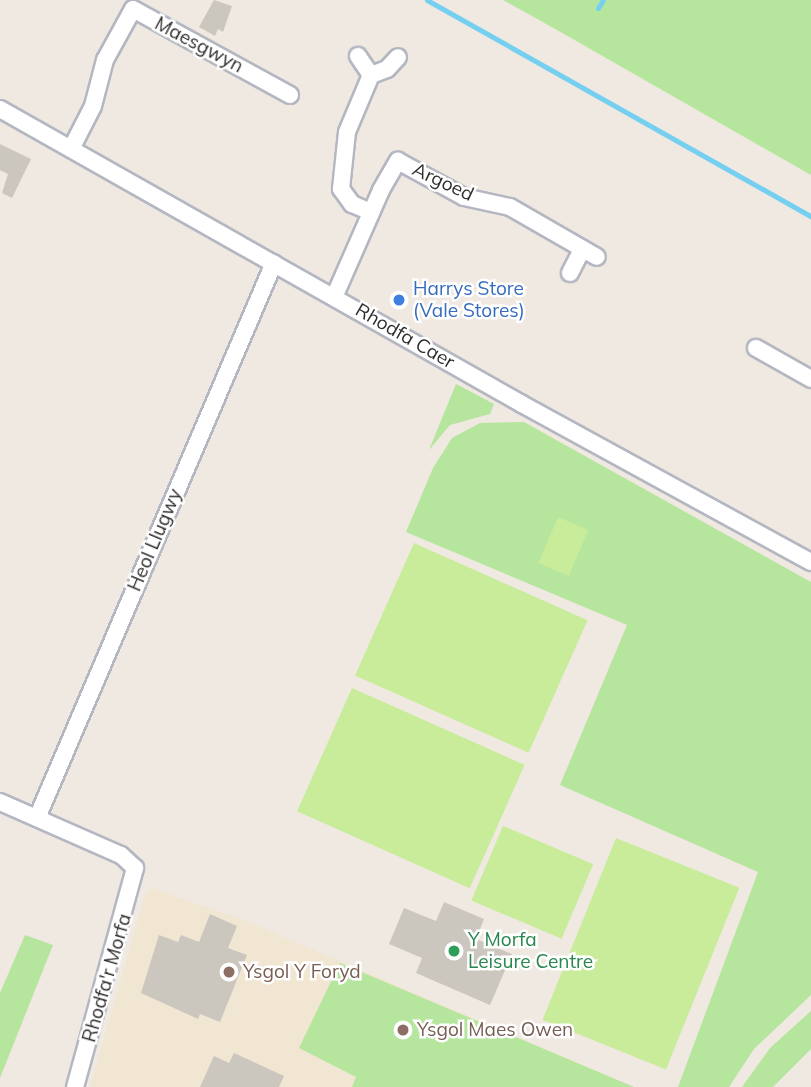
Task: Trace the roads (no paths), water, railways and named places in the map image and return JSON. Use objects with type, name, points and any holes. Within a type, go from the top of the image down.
[{"type":"street","name":"Maesgwyn","points":[[71,149],[93,106],[105,60],[133,9],[290,96]]},
{"type":"street","points":[[358,56],[372,75]]},
{"type":"street","points":[[371,212],[344,197],[341,179],[347,132],[372,75],[387,69],[398,57]]},
{"type":"street","name":"Rhodfa Caer","points":[[0,109],[335,295],[522,404],[811,562]]},
{"type":"street","name":"Argoed","points":[[335,295],[371,212],[398,161],[464,197],[510,207],[597,257]]},
{"type":"street","points":[[570,273],[582,249]]},
{"type":"street","name":"Heol Llugwy","points":[[37,818],[274,263]]},
{"type":"street","points":[[756,348],[811,379]]},
{"type":"street","points":[[0,802],[37,818]]},
{"type":"street","name":"Rhodfa'r Morfa","points":[[37,818],[121,855],[135,868],[75,1087]]},
{"type":"waterway","points":[[427,0],[811,216]]},
{"type":"waterway","points":[[598,8],[603,0]]},
{"type":"place","name":"Harrys Store (Vale Stores)","points":[[399,300]]},
{"type":"place","name":"Y Morfa Leisure Centre","points":[[454,951]]},
{"type":"place","name":"Ysgol Y Foryd","points":[[229,972]]},
{"type":"place","name":"Ysgol Maes Owen","points":[[403,1030]]}]
